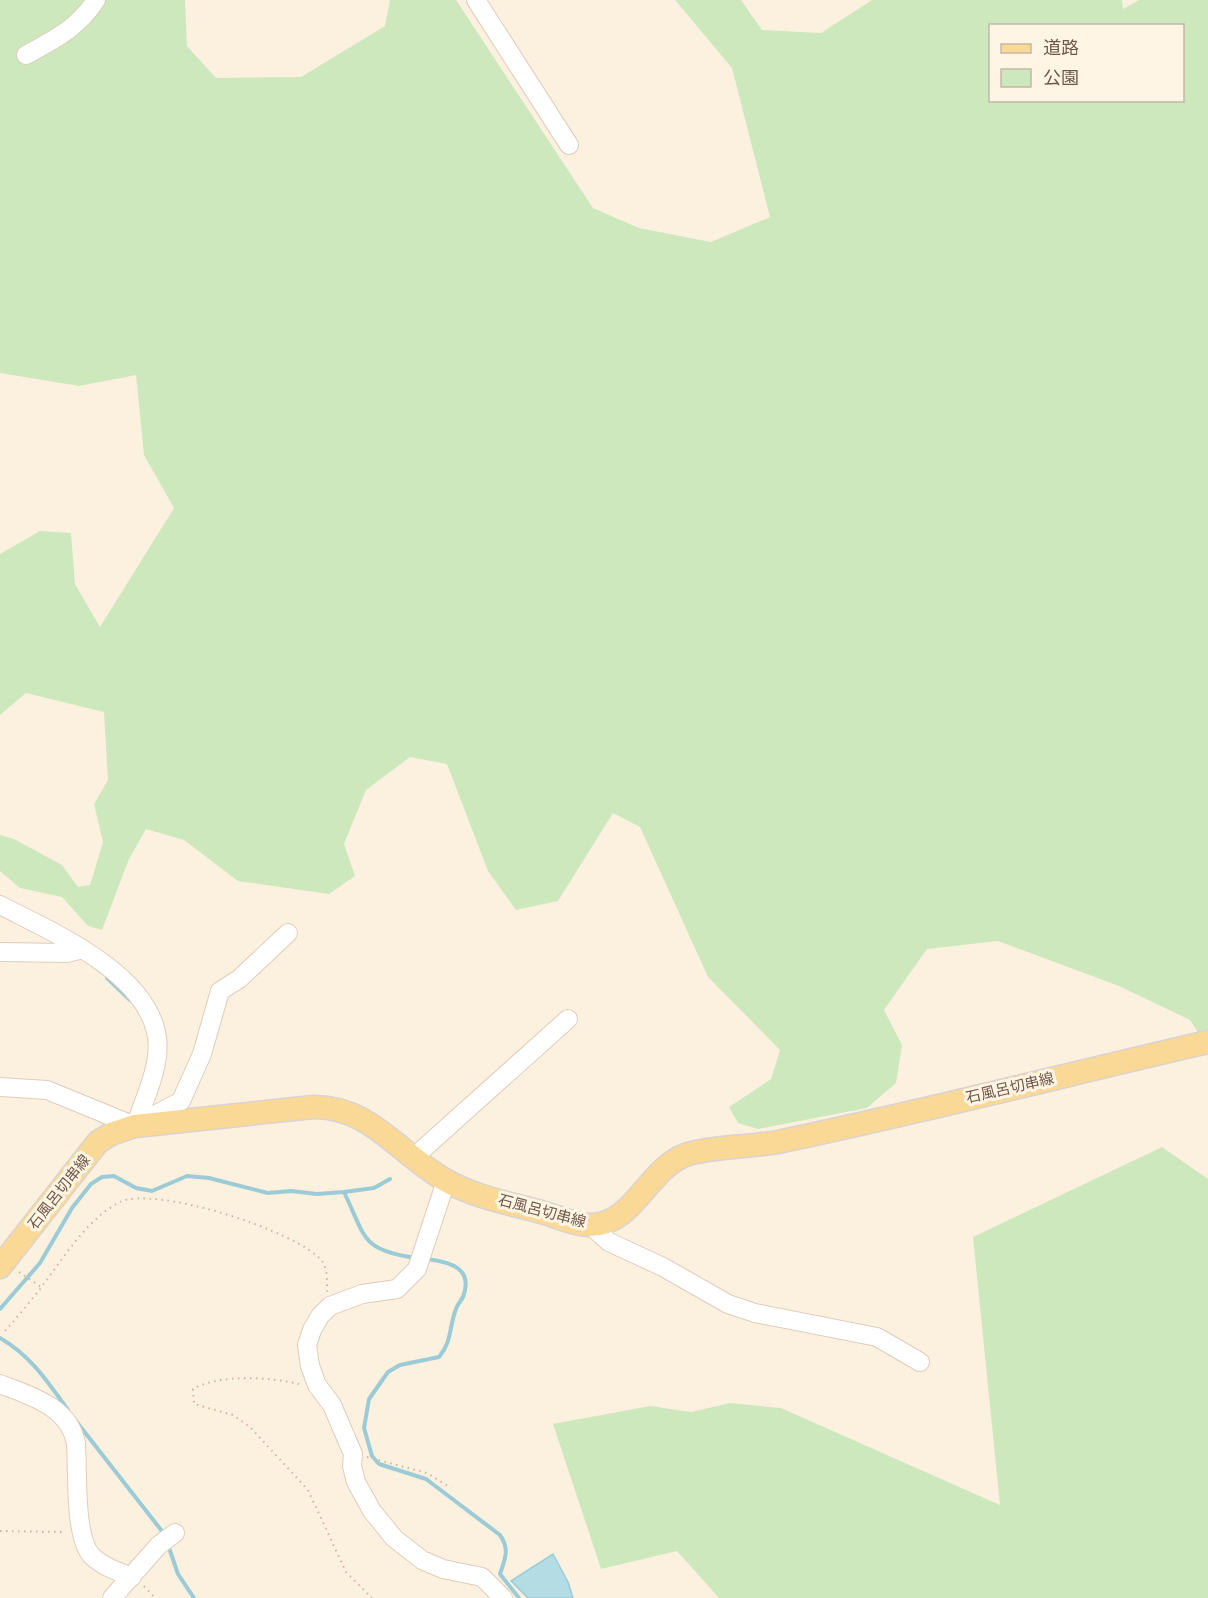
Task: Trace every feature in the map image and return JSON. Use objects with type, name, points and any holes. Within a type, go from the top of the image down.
[{"type":"main road","name":"石風呂切串線","points":[[2,1264],[98,1142],[135,1126],[326,1107],[362,1117],[446,1181],[476,1194],[590,1225],[613,1220],[625,1211],[666,1165],[691,1153],[778,1142],[1208,1042]]},
{"type":"street","points":[[26,55],[70,31],[85,17],[96,0]]},
{"type":"street","points":[[476,0],[569,145]]},
{"type":"street","points":[[0,905],[83,949],[123,982],[150,1012],[158,1039],[153,1074],[135,1126]]},
{"type":"street","points":[[135,1126],[181,1101],[202,1054],[220,991],[239,979],[288,933]]},
{"type":"street","points":[[0,952],[67,953],[83,949]]},
{"type":"street","points":[[413,1158],[568,1019]]},
{"type":"street","points":[[0,1087],[47,1090],[135,1126]]},
{"type":"street","points":[[446,1181],[417,1269],[397,1289],[362,1294],[330,1306],[320,1316],[308,1344],[310,1366],[317,1385],[332,1405],[353,1454],[352,1466],[356,1482],[372,1511],[394,1538],[422,1560],[443,1569],[482,1577],[503,1598]]},
{"type":"street","points":[[590,1225],[609,1242],[663,1266],[728,1304],[755,1313],[877,1337],[920,1362]]},
{"type":"street","points":[[0,1384],[43,1402],[65,1417],[74,1432],[82,1533],[93,1557],[132,1577]]},
{"type":"street","points":[[112,1598],[159,1545],[175,1533]]},
{"type":"path","points":[[5,1331],[85,1229],[121,1201],[139,1199],[191,1205],[244,1218],[274,1230],[321,1260],[326,1270],[330,1306]]},
{"type":"path","points":[[2,1264],[41,1287]]},
{"type":"path","points":[[317,1385],[308,1386],[284,1380],[261,1378],[225,1380],[200,1385],[193,1389],[192,1398],[194,1404],[233,1415],[250,1427],[308,1490],[346,1572],[372,1598]]},
{"type":"path","points":[[353,1454],[413,1467],[451,1488]]},
{"type":"path","points":[[0,1531],[82,1533]]},
{"type":"green space","points":[[0,0],[185,0],[187,46],[216,78],[301,77],[385,26],[390,0],[456,0],[593,208],[639,228],[711,242],[770,217],[732,68],[675,0],[741,0],[762,30],[821,33],[872,0],[1122,0],[1123,9],[1139,0],[1208,0],[1208,1047],[1190,1020],[1119,986],[998,941],[927,949],[884,1010],[902,1045],[896,1083],[867,1108],[758,1129],[738,1123],[729,1107],[771,1079],[780,1050],[708,977],[640,827],[613,813],[558,901],[516,910],[488,871],[447,764],[410,757],[366,790],[344,844],[355,876],[329,894],[238,881],[184,840],[146,829],[129,859],[102,930],[88,926],[62,897],[20,888],[0,871],[0,835],[14,839],[62,865],[78,887],[90,885],[103,842],[94,804],[108,780],[104,712],[26,693],[0,715],[0,554],[40,531],[71,533],[75,584],[100,627],[174,508],[144,455],[136,375],[79,386],[0,373]]},
{"type":"green space","points":[[1162,1147],[1208,1179],[1208,1598],[719,1598],[677,1551],[601,1569],[553,1424],[650,1406],[691,1412],[730,1403],[781,1408],[1000,1505],[973,1237]]},
{"type":"water","points":[[553,1554],[568,1582],[573,1598],[528,1598],[511,1581]]},
{"type":"waterway","points":[[107,978],[130,1000]]},
{"type":"waterway","points":[[0,1309],[40,1263],[72,1208],[91,1184],[102,1177],[114,1176],[136,1188],[152,1191],[187,1176],[209,1178],[268,1193],[344,1192],[362,1231],[375,1246],[398,1255],[416,1258]]},
{"type":"waterway","points":[[344,1192],[374,1188],[390,1179]]},
{"type":"waterway","points":[[427,1259],[444,1262],[458,1268],[465,1279],[466,1287],[457,1307],[446,1346],[439,1357],[400,1365],[388,1372],[369,1399],[364,1428],[372,1456],[379,1464],[426,1479],[500,1535],[506,1550],[500,1574],[519,1598]]},
{"type":"waterway","points":[[0,1338],[30,1361],[68,1410]]},
{"type":"waterway","points":[[76,1421],[165,1535]]},
{"type":"waterway","points":[[168,1545],[178,1574],[194,1598]]}]
